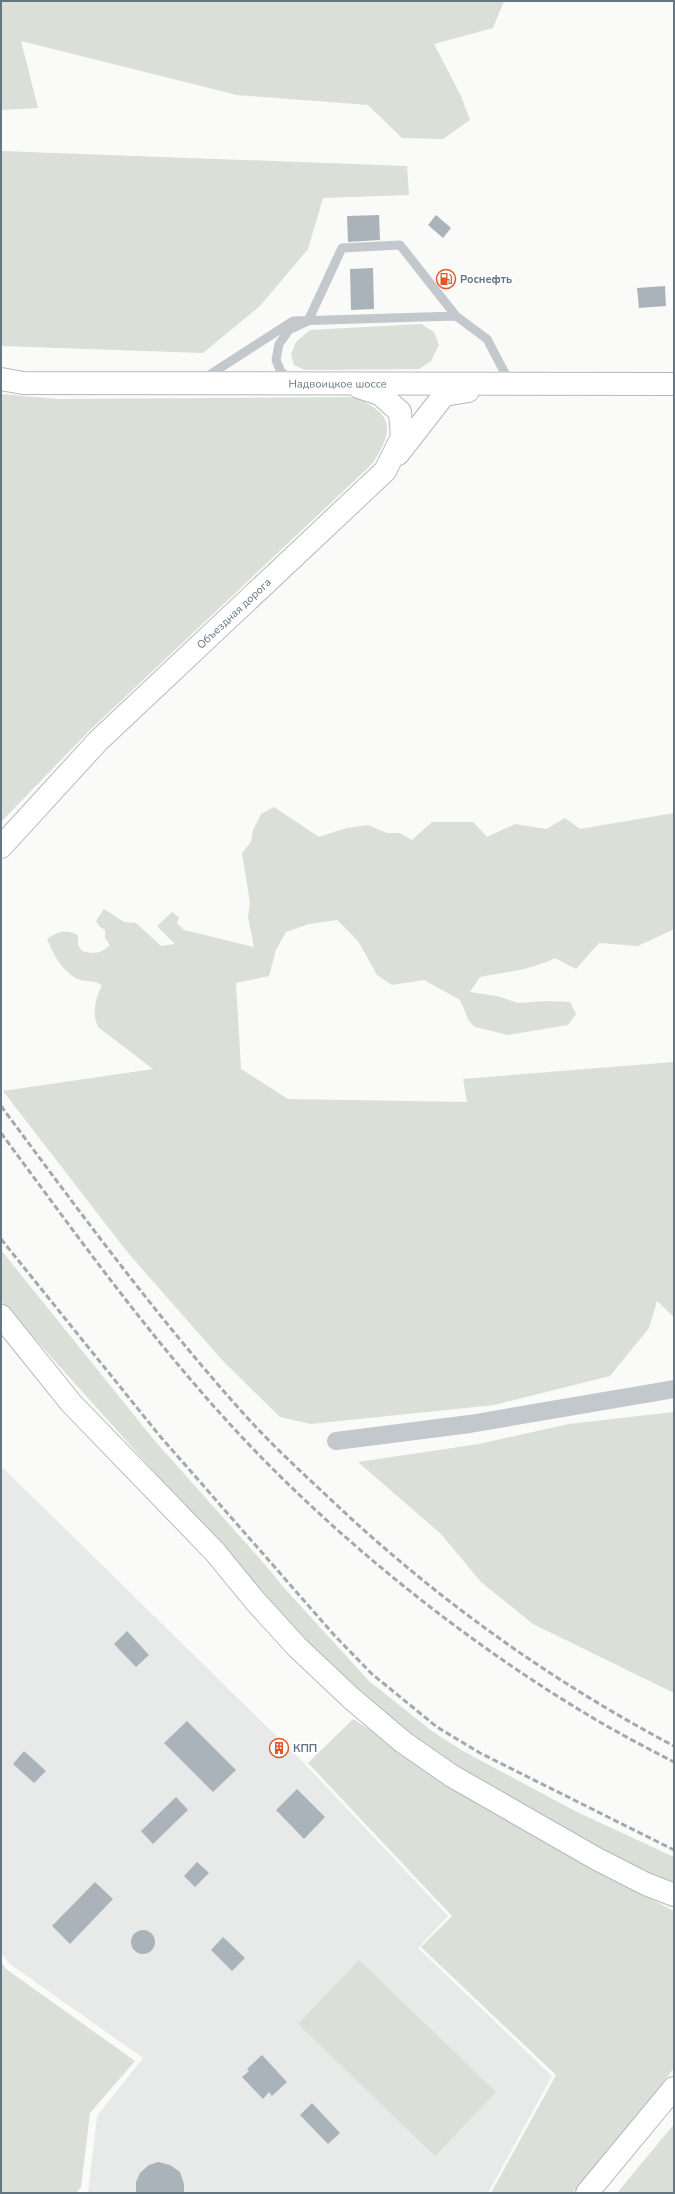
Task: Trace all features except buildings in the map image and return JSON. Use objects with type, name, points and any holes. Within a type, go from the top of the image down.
[{"type":"street","name":"Надвоицкое шоссе","points":[[1,379],[23,383],[674,384]]},
{"type":"street","name":"Объездная дорога","points":[[1,847],[98,741],[385,471],[402,437],[400,412],[380,394],[351,384]]},
{"type":"street","points":[[385,471],[444,395],[511,384]]},
{"type":"street","points":[[1,1316],[71,1403],[215,1552],[256,1602],[297,1647],[351,1698],[403,1742],[452,1776],[597,1859],[646,1884],[674,1895]]},
{"type":"street","points":[[336,1441],[470,1424],[674,1389]]},
{"type":"street","points":[[587,2193],[674,2088]]},
{"type":"lane","points":[[297,384],[280,372],[276,360],[279,344],[289,330],[308,322],[342,248],[400,246],[456,316],[487,339],[511,384]]},
{"type":"lane","points":[[195,384],[293,321],[308,322],[456,316]]},
{"type":"shaded area","points":[[1,1],[504,1],[493,28],[434,44],[461,96],[470,120],[443,139],[402,138],[368,105],[237,95],[21,41],[38,108],[1,110]]},
{"type":"shaded area","points":[[1,151],[407,166],[409,195],[323,198],[308,249],[260,306],[203,353],[1,346]]},
{"type":"shaded area","points":[[421,324],[434,332],[439,345],[431,361],[419,369],[305,370],[294,365],[291,354],[296,342],[310,330]]},
{"type":"shaded area","points":[[1,394],[57,399],[355,397],[378,410],[384,417],[387,424],[387,433],[384,442],[372,464],[89,731],[1,822]]},
{"type":"shaded area","points":[[274,807],[319,837],[347,828],[368,825],[387,833],[399,833],[412,840],[432,822],[473,822],[487,837],[515,824],[546,829],[565,818],[580,829],[674,813],[674,929],[638,946],[599,943],[576,969],[555,958],[528,968],[480,977],[470,992],[497,996],[518,1003],[548,1001],[570,1002],[576,1014],[568,1025],[508,1035],[475,1027],[469,1021],[460,1000],[424,980],[392,985],[377,975],[358,941],[337,920],[309,924],[286,932],[276,950],[269,976],[236,983],[241,1069],[288,1099],[467,1102],[463,1079],[674,1062],[674,1317],[657,1301],[649,1328],[610,1376],[494,1405],[311,1424],[280,1417],[223,1361],[128,1253],[3,1091],[153,1069],[98,1027],[95,1017],[95,1006],[102,986],[95,982],[81,980],[69,974],[52,951],[47,939],[55,934],[69,932],[78,935],[78,945],[82,951],[94,953],[104,950],[110,945],[105,938],[105,930],[99,926],[96,921],[104,909],[124,922],[136,923],[161,946],[175,944],[157,926],[172,912],[179,917],[177,923],[184,930],[254,947],[248,917],[250,903],[242,853],[251,842],[253,830],[261,814]]},
{"type":"shaded area","points":[[1,1250],[154,1440],[286,1590],[369,1681],[433,1732],[463,1751],[577,1812],[674,1857],[674,1885],[646,1873],[552,1822],[455,1766],[394,1724],[358,1693],[295,1629],[1,1301]]},
{"type":"shaded area","points":[[674,1412],[674,1693],[533,1624],[481,1582],[441,1534],[358,1462],[479,1444],[569,1424]]},
{"type":"shaded area","points":[[1,1466],[302,1761],[448,1916],[418,1948],[552,2076],[488,2193],[88,2193],[97,2116],[143,2058],[10,1964],[1,1953]]},
{"type":"shaded area","points":[[353,1719],[372,1731],[424,1771],[608,1876],[674,1911],[674,2068],[619,2140],[572,2193],[491,2193],[556,2075],[421,1947],[452,1916],[308,1763]]},
{"type":"shaded area","points":[[359,1960],[496,2092],[435,2156],[298,2024]]},
{"type":"shaded area","points":[[1,1962],[6,1969],[135,2061],[90,2113],[81,2187],[76,2193],[1,2193]]},
{"type":"shaded area","points":[[674,2124],[674,2193],[617,2193]]},
{"type":"railway","points":[[1,1106],[59,1185],[179,1339],[263,1435],[295,1466],[407,1567],[492,1633],[581,1693],[674,1746]]},
{"type":"railway","points":[[1,1133],[101,1268],[171,1356],[245,1441],[319,1513],[430,1607],[508,1664],[599,1721],[674,1762]]},
{"type":"railway","points":[[1,1239],[159,1435],[335,1636],[372,1674],[437,1727],[480,1753],[674,1850]]},
{"type":"place","name":"Роснефть","points":[[446,279]]},
{"type":"place","name":"КПП","points":[[279,1748]]}]
